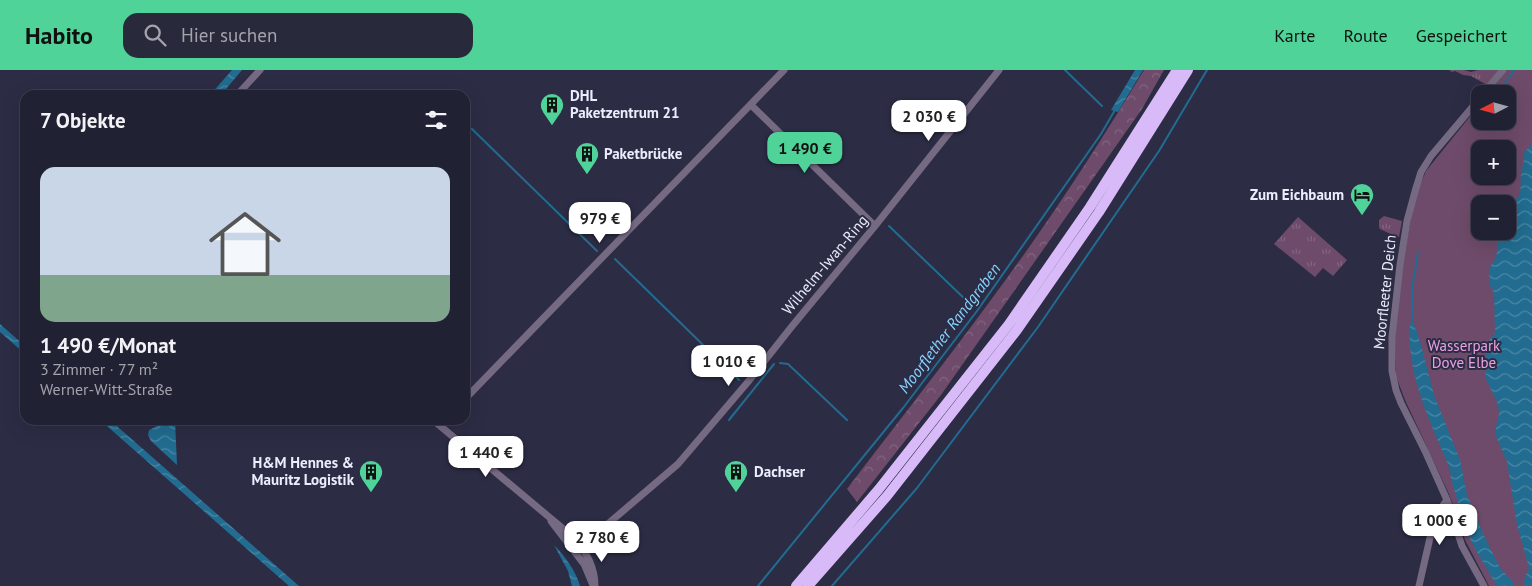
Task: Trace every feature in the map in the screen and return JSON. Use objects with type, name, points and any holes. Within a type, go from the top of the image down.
[{"type":"highway","points":[[796,586],[879,489],[1009,324],[1090,207],[1176,70]]},
{"type":"highway","points":[[808,586],[887,496],[1017,330],[1099,212],[1188,70]]},
{"type":"street","points":[[242,90],[260,70]]},
{"type":"street","points":[[470,394],[784,70]]},
{"type":"street","name":"Wilhelm-Iwan-Ring","points":[[575,552],[678,464],[875,226],[999,70]]},
{"type":"street","points":[[1490,85],[1503,70]]},
{"type":"street","points":[[751,105],[875,226]]},
{"type":"street","name":"Moorfleeter Deich","points":[[1471,109],[1421,172],[1407,221],[1400,265],[1392,337],[1392,371],[1396,390],[1447,500],[1462,546],[1484,586]]},
{"type":"street","points":[[442,425],[568,532],[582,547],[591,566],[594,586]]},
{"type":"street","points":[[1420,586],[1435,516],[1447,500]]},
{"type":"street","points":[[546,515],[584,564],[594,586]]},
{"type":"green space","points":[[1144,70],[1164,70],[1142,109],[941,395],[857,502],[847,489],[968,332],[1025,253],[1078,175]]},
{"type":"green space","points":[[1449,70],[1471,72],[1499,70],[1487,85],[1471,76],[1455,71]]},
{"type":"green space","name":"Wasserpark Dove Elbe","points":[[1507,70],[1532,70],[1532,586],[1489,586],[1465,540],[1449,494],[1405,400],[1396,376],[1395,337],[1403,264],[1411,218],[1419,187],[1426,171],[1471,115],[1471,130],[1516,130],[1516,85],[1495,85]]},
{"type":"green space","points":[[1384,216],[1402,221],[1399,237],[1380,229],[1379,220]]},
{"type":"green space","points":[[1298,217],[1347,260],[1333,276],[1323,268],[1315,277],[1274,244]]},
{"type":"water","points":[[232,70],[242,70],[225,90],[214,90]]},
{"type":"water","points":[[1135,70],[1143,70],[1118,112],[1111,110]]},
{"type":"water","points":[[1532,143],[1532,586],[1525,586],[1524,580],[1529,568],[1517,525],[1507,462],[1496,436],[1499,415],[1498,404],[1486,379],[1485,364],[1488,342],[1495,333],[1494,292],[1489,284],[1490,267],[1496,258],[1499,240],[1516,240],[1516,198],[1519,195],[1524,153]]},
{"type":"water","points":[[1412,318],[1434,395],[1460,460],[1467,495],[1500,568],[1513,582],[1514,586],[1497,586],[1467,533],[1451,479],[1450,469],[1419,393],[1409,338]]},
{"type":"water","points":[[0,324],[20,342],[20,350],[0,332]]},
{"type":"water","points":[[106,425],[116,425],[299,586],[289,586]]},
{"type":"water","points":[[159,425],[175,425],[177,465],[151,441],[148,435],[149,430]]},
{"type":"water","points":[[554,545],[576,575],[580,586],[572,586],[568,571]]},
{"type":"waterway","points":[[1065,70],[1102,106]]},
{"type":"waterway","points":[[832,586],[917,488],[1038,327],[1159,151],[1207,70]]},
{"type":"waterway","points":[[1504,85],[1514,70]]},
{"type":"waterway","name":"Moorflether Randgraben","points":[[758,586],[903,408],[977,311],[1101,134],[1115,110]]},
{"type":"waterway","points":[[472,129],[597,251]]},
{"type":"waterway","points":[[889,226],[968,302]]},
{"type":"waterway","points":[[1412,318],[1412,289],[1418,253]]},
{"type":"waterway","points":[[615,259],[739,380]]},
{"type":"waterway","points":[[780,363],[788,364],[847,420]]},
{"type":"waterway","points":[[729,420],[774,364]]},
{"type":"place","name":"DHL Paketzentrum 21","points":[[552,126]]},
{"type":"place","name":"Paketbrücke","points":[[587,175]]},
{"type":"place","name":"Zum Eichbaum","points":[[1362,216]]},
{"type":"place","name":"H&M Hennes & Mauritz Logistik","points":[[371,493]]},
{"type":"place","name":"Dachser","points":[[736,493]]}]
